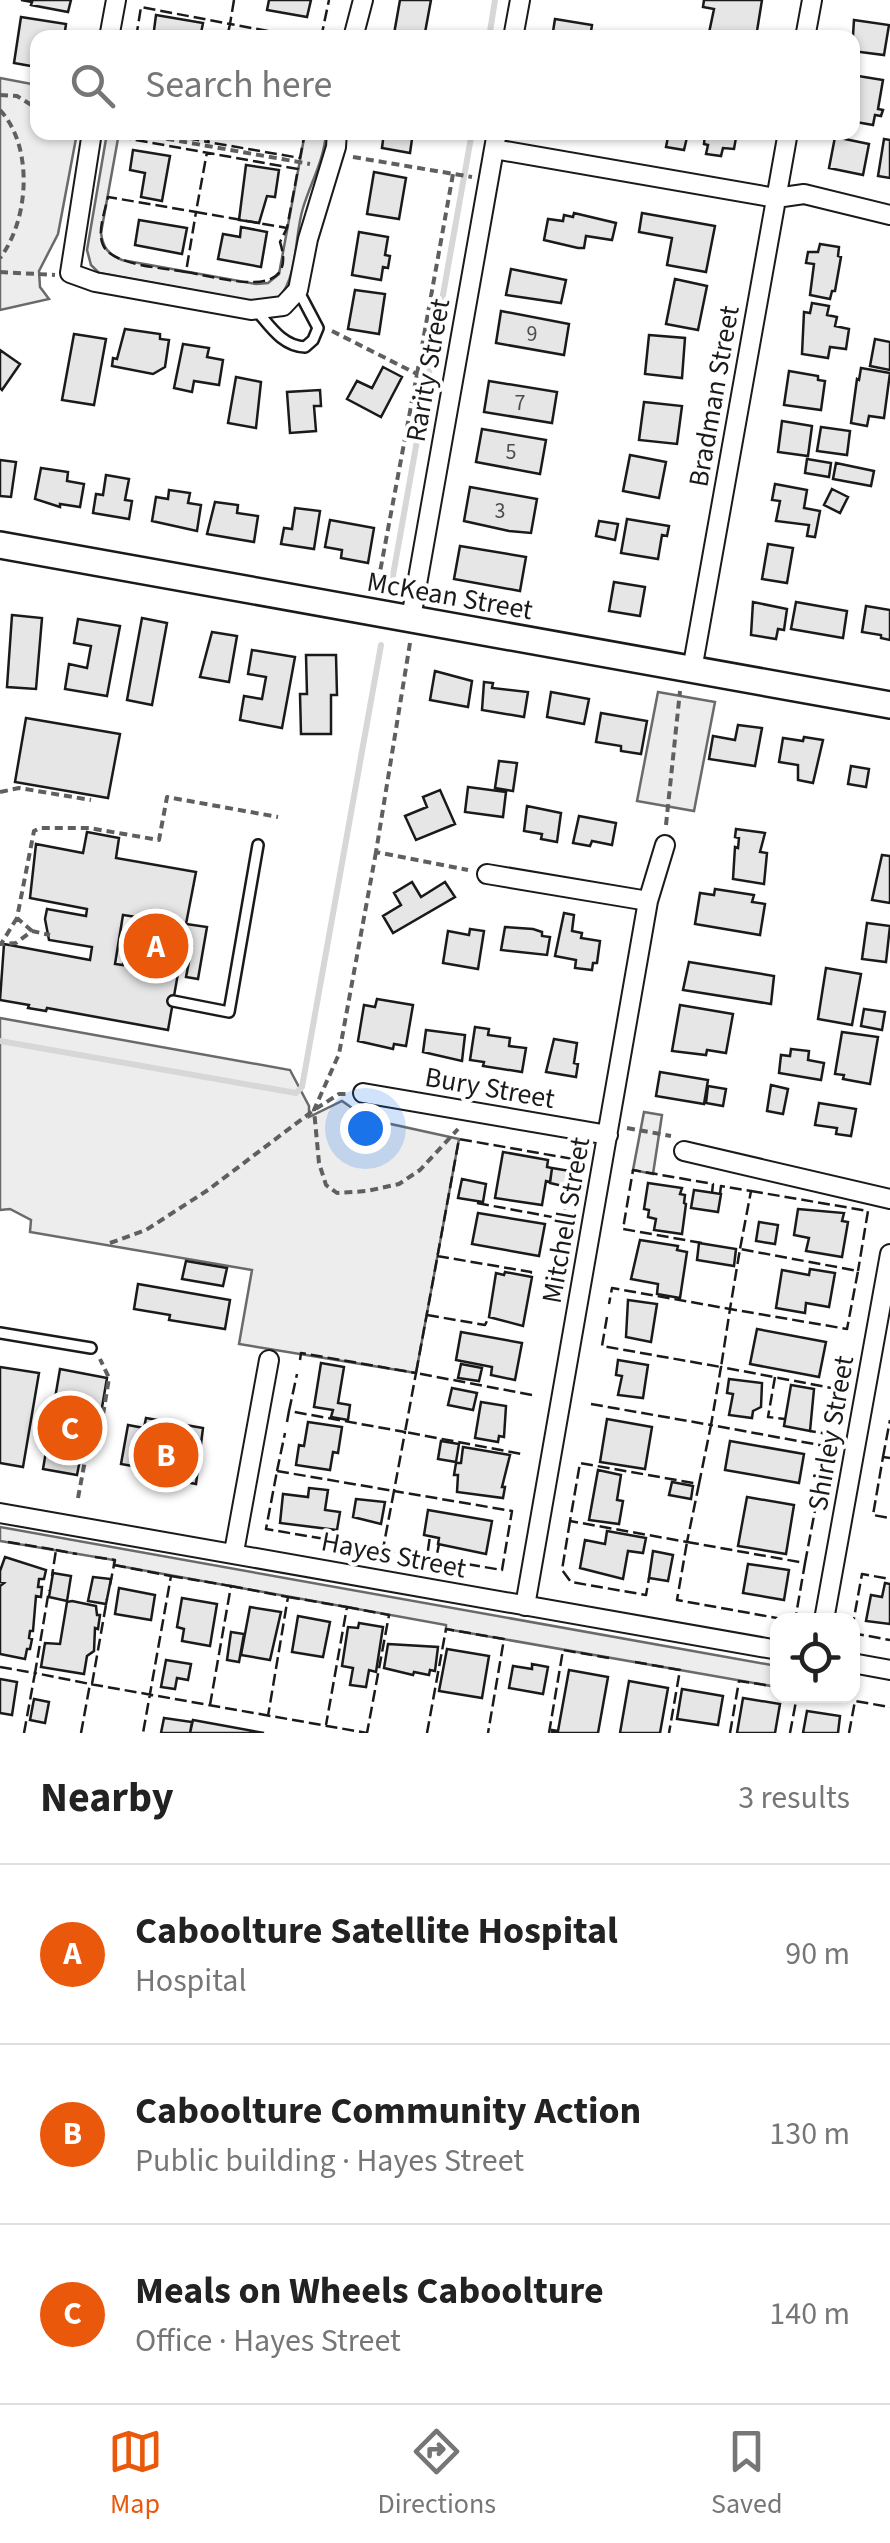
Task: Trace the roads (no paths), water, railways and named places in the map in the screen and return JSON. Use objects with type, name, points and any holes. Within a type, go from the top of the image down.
[{"type":"main road","name":"McKean Street","points":[[0,545],[410,631],[686,680],[890,705]]},
{"type":"street","points":[[111,30],[116,0]]},
{"type":"street","points":[[355,30],[363,0]]},
{"type":"street","points":[[515,30],[520,0]]},
{"type":"street","points":[[806,30],[812,0]]},
{"type":"street","points":[[91,140],[70,273],[95,282],[256,310],[283,306],[298,290],[308,238],[337,140]]},
{"type":"street","name":"Bradman Street","points":[[686,680],[787,140]]},
{"type":"street","points":[[495,141],[776,198],[804,194],[890,216]]},
{"type":"street","name":"Rarity Street","points":[[410,631],[495,141]]},
{"type":"street","name":"Mitchell Street","points":[[525,1606],[648,901],[665,845]]},
{"type":"street","points":[[487,874],[648,901]]},
{"type":"street","name":"Bury Street","points":[[362,1093],[608,1135]]},
{"type":"street","points":[[684,1151],[890,1199]]},
{"type":"street","name":"Shirley Street","points":[[825,1613],[890,1254]]},
{"type":"street","points":[[234,1552],[269,1360]]},
{"type":"street","name":"Hayes Street","points":[[0,1513],[770,1649]]},
{"type":"street","points":[[860,1664],[890,1670]]},
{"type":"lane","points":[[256,310],[278,336],[293,346],[305,347],[318,328],[298,290]]},
{"type":"lane","points":[[173,1002],[229,1012],[258,845]]},
{"type":"lane","points":[[0,1333],[91,1348]]},
{"type":"waterway","points":[[490,30],[495,0]]},
{"type":"waterway","points":[[392,581],[471,140]]},
{"type":"waterway","points":[[0,1041],[296,1093],[302,1087],[381,645]]},
{"type":"place","name":"Caboolture Satellite Hospital","points":[[156,946]]},
{"type":"place","name":"Meals on Wheels Caboolture","points":[[70,1428]]},
{"type":"place","name":"Caboolture Community Action","points":[[166,1455]]}]
